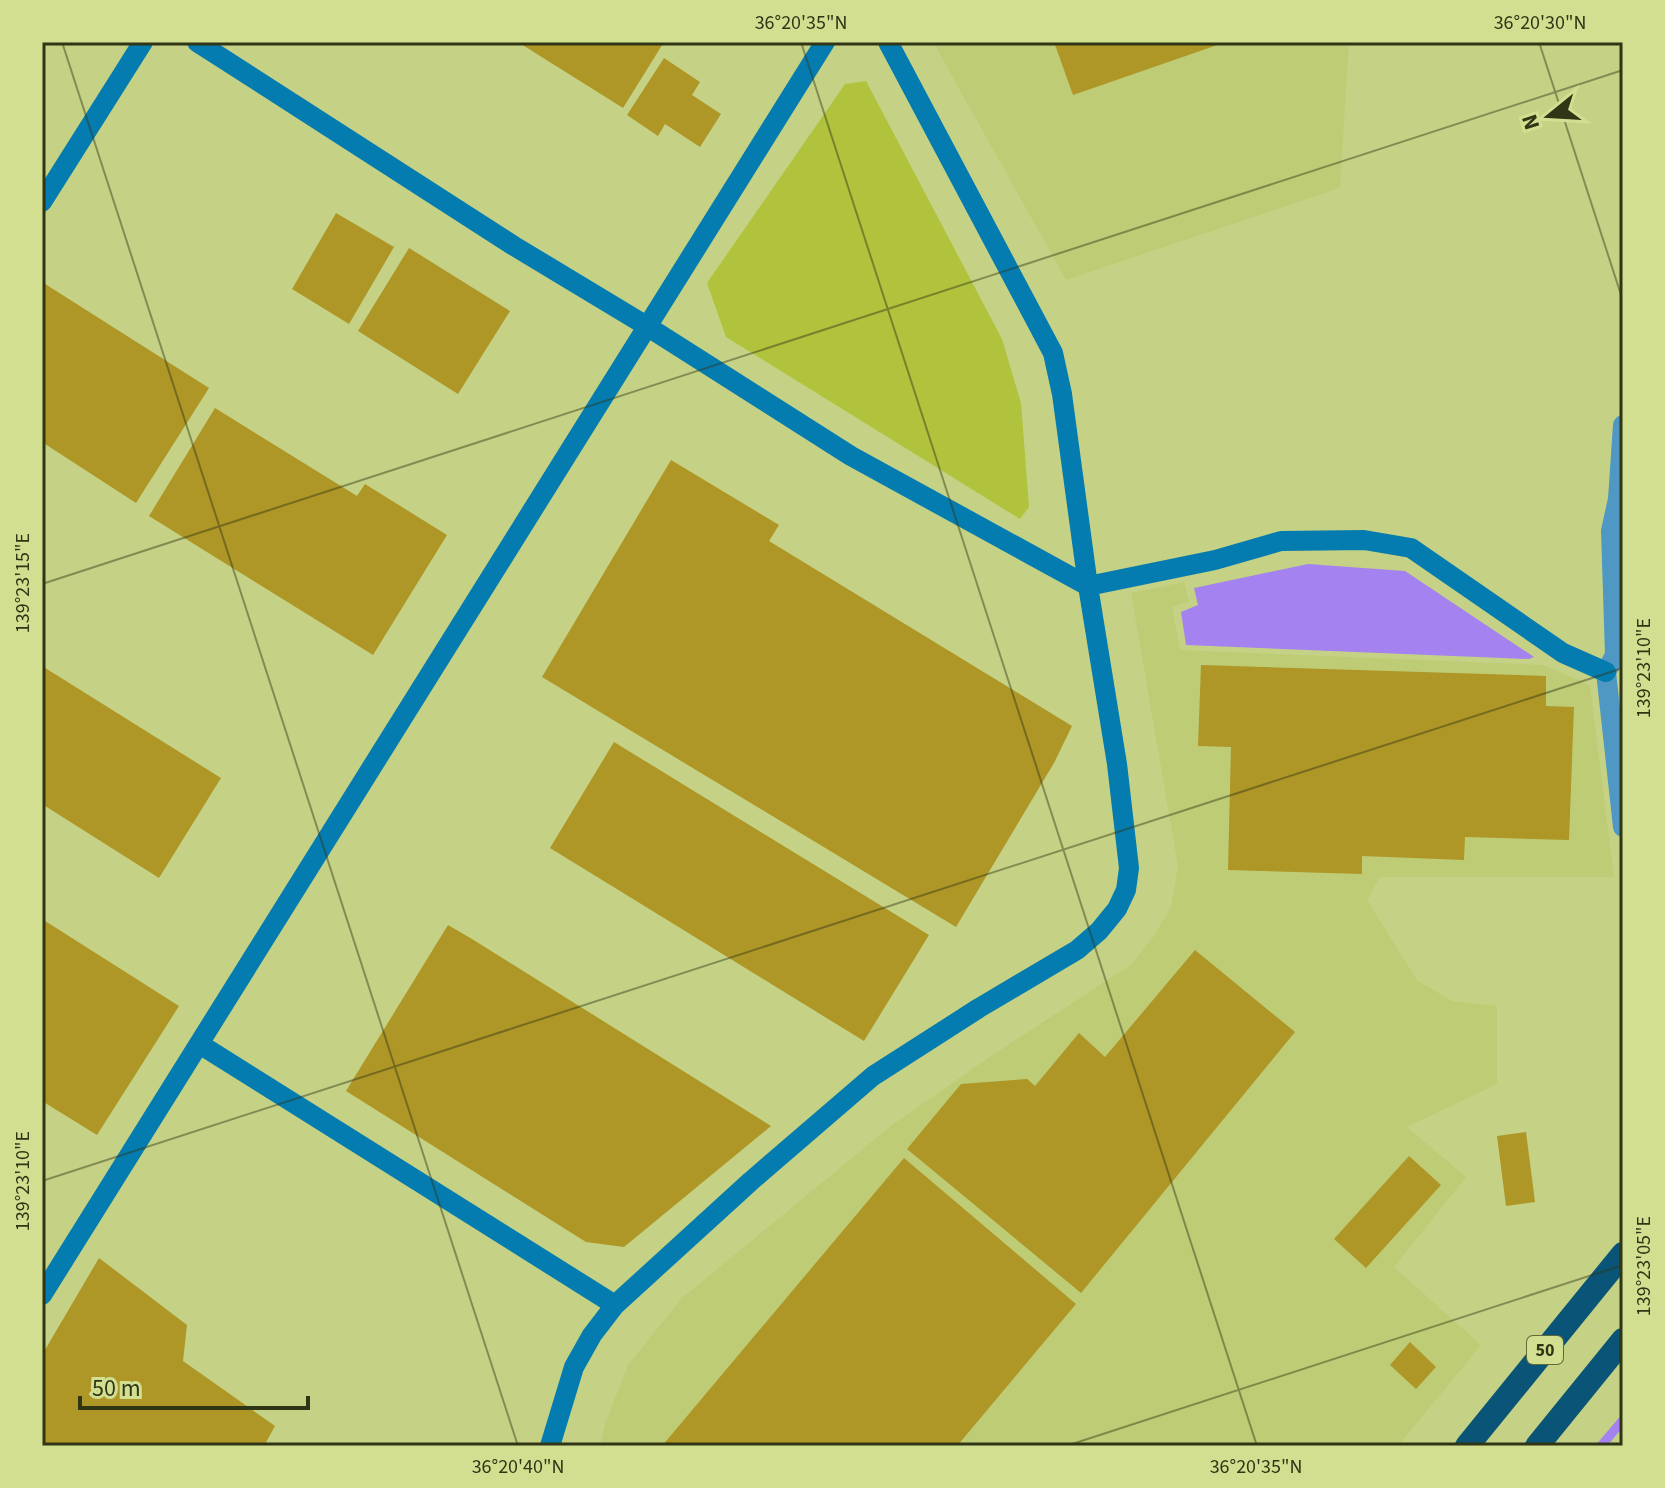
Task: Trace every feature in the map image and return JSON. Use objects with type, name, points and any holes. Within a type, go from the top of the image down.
[{"type":"highway","name":"50","points":[[1467,1446],[1623,1254]]},
{"type":"highway","points":[[1537,1446],[1623,1340]]},
{"type":"street","points":[[42,202],[143,42]]},
{"type":"street","points":[[197,42],[514,246],[851,456],[1088,586],[1215,560],[1281,541],[1364,540],[1411,548],[1563,653],[1606,672]]},
{"type":"street","points":[[42,1295],[201,1045],[645,325],[825,42]]},
{"type":"street","points":[[550,1446],[574,1367],[592,1335],[615,1305],[751,1181],[873,1076],[1077,950],[1099,931],[1117,909],[1126,890],[1129,868],[1117,764],[1088,586],[1062,394],[1053,353],[888,42]]},
{"type":"street","points":[[1623,425],[1618,499],[1611,531],[1615,655],[1606,672],[1623,827]]},
{"type":"street","points":[[201,1045],[615,1305]]},
{"type":"shaded area","points":[[933,42],[1349,42],[1340,188],[1066,280]]},
{"type":"shaded area","points":[[866,81],[1002,339],[1021,403],[1029,507],[1020,519],[726,337],[707,283],[845,84]]},
{"type":"shaded area","points":[[1308,564],[1405,571],[1534,657],[1186,645],[1181,612],[1198,605],[1194,588]]},
{"type":"shaded area","points":[[1184,582],[1189,602],[1172,606],[1180,650],[1543,665],[1590,685],[1614,877],[1380,877],[1367,900],[1417,980],[1452,1001],[1497,1006],[1497,1084],[1407,1127],[1466,1177],[1394,1267],[1481,1345],[1398,1446],[600,1446],[605,1424],[628,1365],[682,1298],[892,1125],[1132,964],[1154,936],[1171,907],[1178,866],[1131,593]]},
{"type":"building","points":[[522,42],[664,42],[623,108]]},
{"type":"building","points":[[1054,42],[1226,42],[1073,95]]},
{"type":"building","points":[[664,58],[700,82],[692,95],[721,114],[700,147],[665,124],[658,136],[627,115]]},
{"type":"building","points":[[336,213],[394,247],[349,324],[292,289]]},
{"type":"building","points":[[409,248],[510,311],[458,394],[358,331]]},
{"type":"building","points":[[42,282],[209,388],[136,503],[42,442]]},
{"type":"building","points":[[215,408],[357,496],[365,484],[447,535],[373,655],[149,516]]},
{"type":"building","points":[[671,460],[779,525],[769,541],[1072,726],[1054,763],[956,927],[542,677]]},
{"type":"building","points":[[1201,665],[1546,676],[1546,706],[1574,707],[1569,840],[1465,837],[1464,860],[1362,856],[1362,874],[1228,870],[1231,747],[1198,746]]},
{"type":"building","points":[[42,666],[221,778],[159,878],[42,804]]},
{"type":"building","points":[[614,742],[929,935],[864,1041],[550,848]]},
{"type":"building","points":[[42,919],[179,1006],[97,1135],[42,1101]]},
{"type":"building","points":[[448,925],[771,1126],[624,1247],[586,1242],[346,1091]]},
{"type":"building","points":[[1195,950],[1295,1032],[1081,1293],[907,1149],[961,1084],[1027,1079],[1035,1086],[1079,1033],[1105,1057]]},
{"type":"building","points":[[1526,1132],[1535,1202],[1506,1206],[1497,1136]]},
{"type":"building","points":[[1409,1156],[1441,1185],[1366,1268],[1334,1239]]},
{"type":"building","points":[[904,1158],[1076,1304],[957,1446],[662,1446]]},
{"type":"building","points":[[99,1258],[187,1325],[183,1361],[275,1426],[264,1446],[42,1446],[42,1355]]},
{"type":"building","points":[[1410,1342],[1436,1367],[1416,1389],[1390,1365]]},
{"type":"waterway","points":[[1601,1446],[1623,1420]]}]
